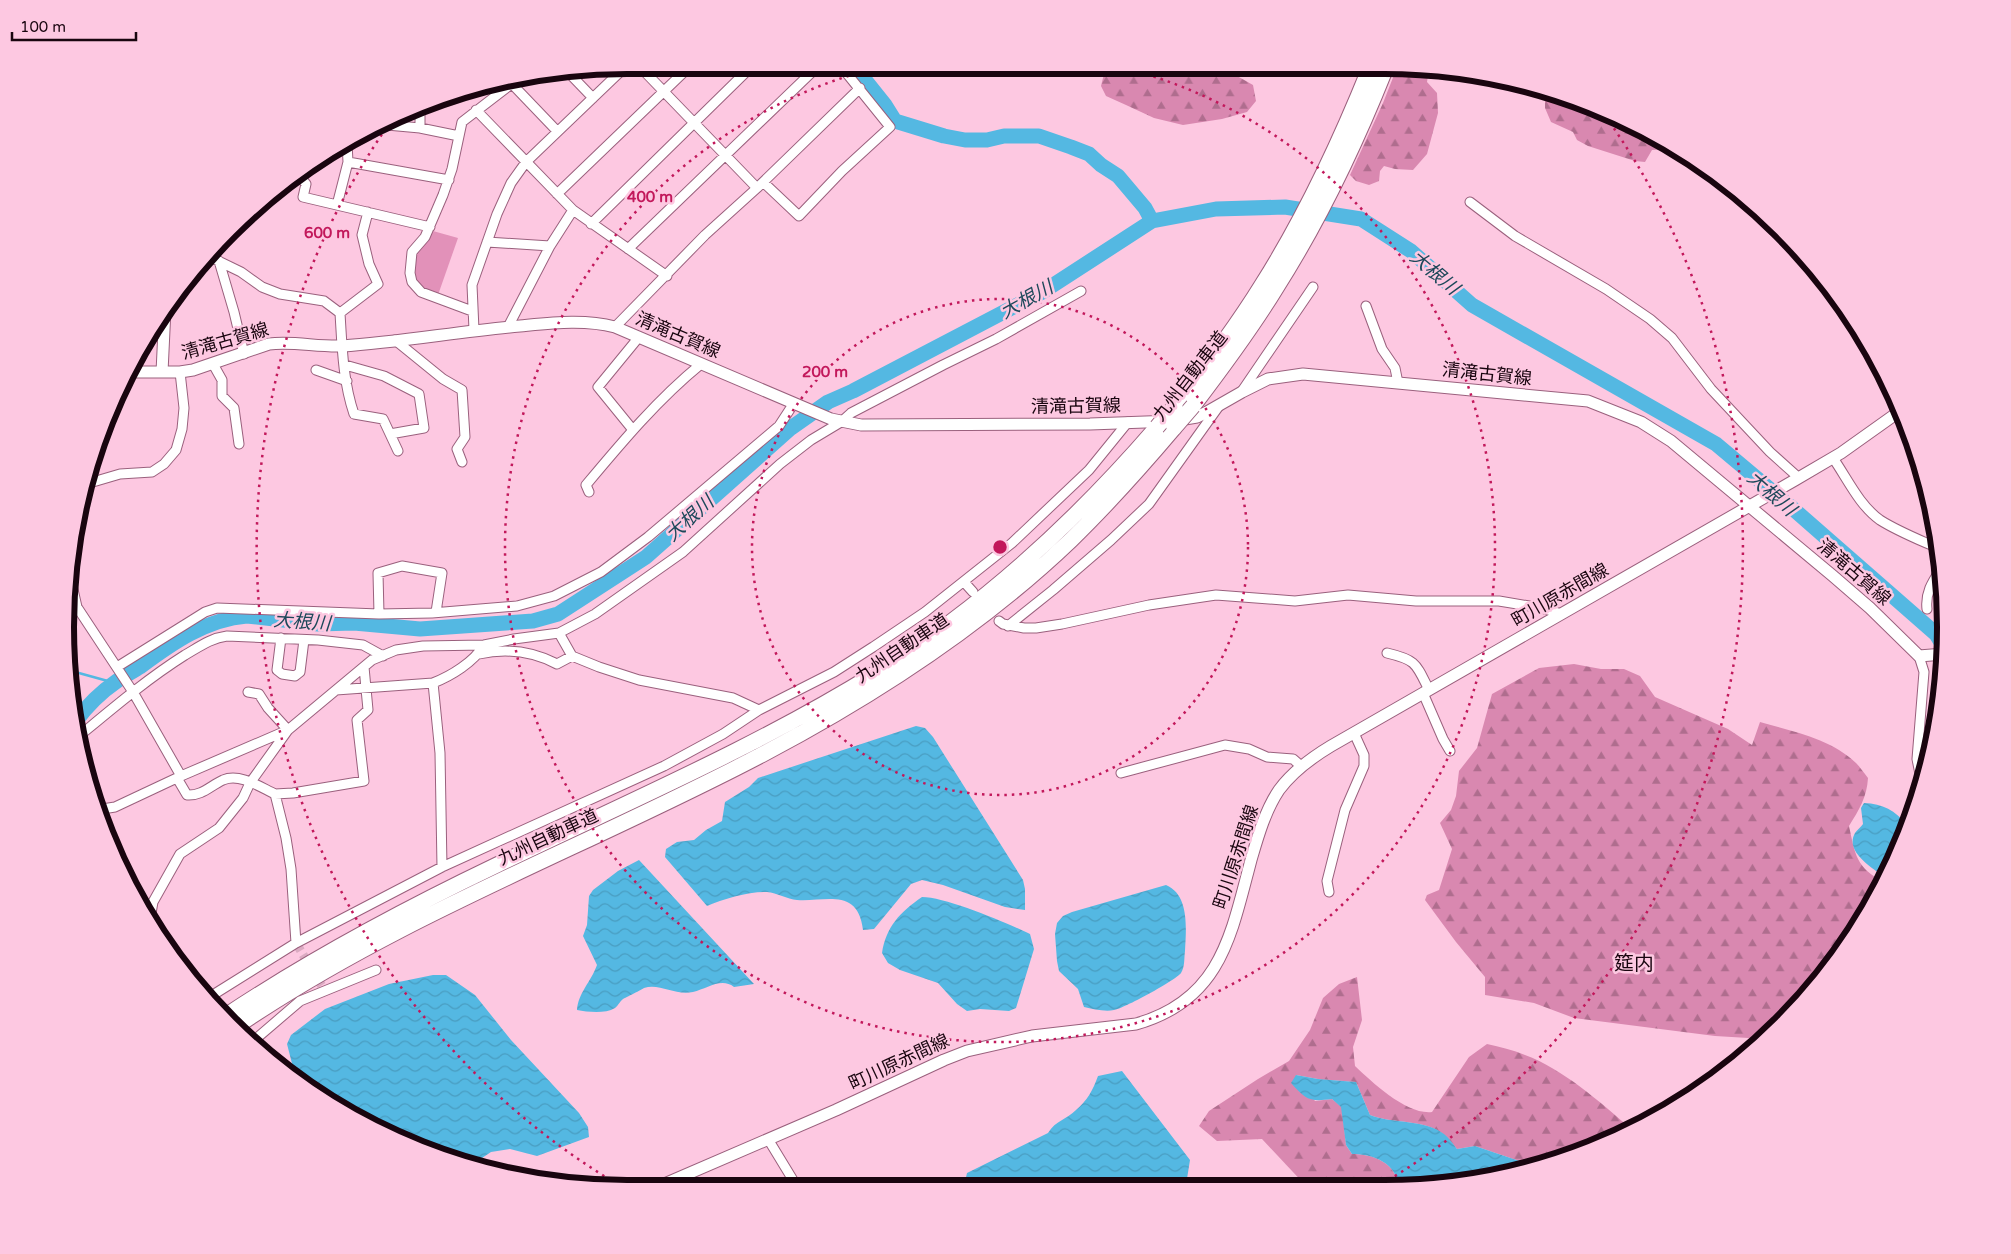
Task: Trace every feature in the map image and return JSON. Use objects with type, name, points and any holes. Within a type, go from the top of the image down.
[{"type":"highway","name":"九州自動車道","points":[[231,1013],[280,980],[399,914],[497,865],[704,768],[817,708],[878,672],[940,629],[1028,559],[1097,495],[1158,427],[1228,337],[1262,285],[1293,232],[1340,140],[1367,74]]},
{"type":"highway","name":"九州自動車道","points":[[241,1023],[277,998],[339,962],[460,899],[766,752],[890,681],[951,639],[1014,590],[1047,562],[1110,501],[1193,406],[1239,345],[1277,288],[1309,233],[1355,142],[1383,74]]},
{"type":"highway","points":[[247,1029],[339,962]]},
{"type":"main road","name":"清滝古賀線","points":[[137,370],[180,372],[213,364],[269,344],[341,346],[474,330],[558,322],[589,322],[615,327],[836,421],[861,425],[1090,424],[1173,421],[1197,417],[1268,379],[1302,374],[1588,401],[1641,422],[1664,436],[1754,504],[1870,608],[1921,657]]},
{"type":"main road","points":[[162,372],[164,324]]},
{"type":"main road","name":"町川原赤間線","points":[[674,1180],[967,1051],[1032,1036],[1136,1024],[1150,1020],[1175,1008],[1198,990],[1217,965],[1229,938],[1265,818],[1278,791],[1301,766],[1354,733],[1833,458],[1895,415]]},
{"type":"main road","points":[[1921,657],[1936,655]]},
{"type":"street","points":[[474,330],[472,285],[511,183],[526,162],[618,74]]},
{"type":"street","points":[[647,74],[726,156],[799,216],[842,171],[890,127],[848,74]]},
{"type":"street","points":[[557,194],[682,74]]},
{"type":"street","points":[[591,224],[744,74]]},
{"type":"street","points":[[628,249],[810,74]]},
{"type":"street","points":[[572,77],[593,98]]},
{"type":"street","points":[[519,84],[558,132]]},
{"type":"street","points":[[472,311],[421,292],[412,282],[410,273],[412,252],[425,237],[449,180],[462,122],[508,87]]},
{"type":"street","points":[[615,327],[705,236],[860,88]]},
{"type":"street","points":[[476,110],[573,210],[667,276]]},
{"type":"street","points":[[420,114],[420,128]]},
{"type":"street","points":[[394,126],[420,128],[459,136]]},
{"type":"street","points":[[337,205],[348,162],[347,150]]},
{"type":"street","points":[[348,162],[449,180]]},
{"type":"street","points":[[302,179],[306,184],[303,197],[430,227]]},
{"type":"street","points":[[1470,202],[1515,236],[1606,289],[1650,319],[1672,338],[1711,389],[1797,479]]},
{"type":"street","points":[[508,327],[550,246],[573,210]]},
{"type":"street","points":[[340,313],[378,284],[369,264],[362,235],[368,212]]},
{"type":"street","points":[[487,242],[550,246]]},
{"type":"street","points":[[214,259],[241,272],[262,287],[280,294],[324,301],[340,313]]},
{"type":"street","points":[[219,261],[244,354]]},
{"type":"street","points":[[1242,392],[1314,288]]},
{"type":"street","points":[[152,910],[154,902],[180,854],[219,828],[243,798],[250,783],[288,730],[372,660],[396,650],[423,646],[484,645],[558,633],[595,614],[683,552],[780,464],[836,421],[996,339],[1081,291]]},
{"type":"street","points":[[1366,306],[1382,350],[1395,368],[1398,383]]},
{"type":"street","points":[[340,313],[341,346],[349,399],[354,414],[383,419],[398,451]]},
{"type":"street","points":[[633,430],[598,388],[639,337]]},
{"type":"street","points":[[395,340],[443,379],[462,390],[465,437],[457,449],[462,462]]},
{"type":"street","points":[[213,364],[222,380],[222,396],[234,408],[239,444]]},
{"type":"street","points":[[588,492],[586,484],[633,430],[682,380],[701,364]]},
{"type":"street","points":[[345,366],[384,376],[419,394],[424,428],[390,434]]},
{"type":"street","points":[[316,370],[347,380]]},
{"type":"street","points":[[94,482],[120,474],[152,472],[164,464],[176,450],[182,429],[184,408],[180,372]]},
{"type":"street","points":[[117,667],[205,612],[217,608],[379,614],[436,612],[517,606],[554,596],[601,572],[648,537],[779,426],[794,403]]},
{"type":"street","points":[[1219,406],[1198,438],[1149,504],[1090,559],[1004,624],[1024,628],[1062,624],[1149,605],[1216,594],[1296,601],[1348,596],[1416,601],[1499,601],[1541,608],[1562,614]]},
{"type":"street","points":[[213,995],[296,943],[442,867],[664,766],[723,734],[760,710],[834,672],[873,647],[964,582],[1012,543],[1089,470],[1128,422]]},
{"type":"street","points":[[1833,458],[1861,501],[1879,519],[1931,545]]},
{"type":"street","points":[[379,614],[378,573],[402,566],[442,572],[436,612]]},
{"type":"street","points":[[1927,609],[1926,601],[1929,586],[1935,577]]},
{"type":"street","points":[[964,582],[973,592]]},
{"type":"street","points":[[75,597],[77,607],[133,692],[187,795],[196,795],[224,780],[233,778],[275,794],[294,793],[364,781],[357,720],[368,710],[364,667]]},
{"type":"street","points":[[74,611],[77,607]]},
{"type":"street","points":[[558,633],[572,656],[639,680],[733,698],[760,710]]},
{"type":"street","points":[[84,732],[161,670],[206,642],[216,638],[227,636],[281,638],[363,645],[383,656]]},
{"type":"street","points":[[281,638],[277,670],[282,674],[295,676],[300,672],[304,640]]},
{"type":"street","points":[[479,654],[484,645]]},
{"type":"street","points":[[336,690],[433,683],[441,680],[479,654],[493,651],[517,651],[544,657],[557,664],[572,656]]},
{"type":"street","points":[[1387,653],[1410,660],[1415,664],[1450,751]]},
{"type":"street","points":[[1919,767],[1917,759],[1924,672],[1921,657]]},
{"type":"street","points":[[433,683],[440,753],[442,867]]},
{"type":"street","points":[[248,692],[260,694],[268,708],[288,730]]},
{"type":"street","points":[[104,809],[115,807],[288,730]]},
{"type":"street","points":[[1329,892],[1327,881],[1345,810],[1364,766],[1364,755],[1354,733]]},
{"type":"street","points":[[1121,773],[1225,745],[1249,749],[1267,757],[1293,759],[1301,766]]},
{"type":"street","points":[[275,794],[286,838],[291,869],[296,943]]},
{"type":"street","points":[[257,1038],[300,1001],[376,970]]},
{"type":"street","points":[[768,1139],[792,1180]]},
{"type":"green space","points":[[1104,74],[1234,74],[1253,85],[1256,101],[1247,112],[1222,119],[1183,125],[1154,118],[1106,96],[1101,86]]},
{"type":"green space","points":[[1394,74],[1428,76],[1427,82],[1437,93],[1438,113],[1427,154],[1413,170],[1384,166],[1380,171],[1379,181],[1369,185],[1356,181],[1350,175]]},
{"type":"green space","points":[[1550,100],[1562,103],[1596,116],[1663,149],[1652,150],[1645,162],[1635,161],[1588,146],[1577,140],[1573,132],[1551,122],[1545,108],[1545,101]]},
{"type":"green space","points":[[1574,664],[1601,669],[1624,669],[1640,676],[1655,697],[1728,729],[1752,745],[1760,722],[1824,742],[1846,755],[1868,778],[1864,797],[1849,826],[1858,859],[1862,866],[1877,878],[1863,904],[1823,964],[1800,992],[1754,1038],[1715,1036],[1574,1018],[1534,1003],[1485,995],[1485,977],[1425,900],[1427,895],[1439,890],[1452,849],[1440,823],[1451,810],[1456,796],[1459,771],[1477,748],[1492,694],[1539,668]]},
{"type":"green space","points":[[1357,977],[1362,1020],[1353,1047],[1355,1066],[1381,1089],[1401,1103],[1422,1112],[1432,1112],[1469,1057],[1487,1044],[1520,1053],[1539,1061],[1567,1077],[1626,1124],[1562,1151],[1523,1162],[1475,1146],[1457,1149],[1436,1129],[1370,1115],[1356,1082],[1296,1075],[1315,1101],[1332,1099],[1342,1107],[1346,1145],[1352,1154],[1376,1158],[1389,1166],[1397,1180],[1384,1180],[1300,1180],[1262,1139],[1217,1141],[1199,1126],[1209,1111],[1289,1061],[1310,1030],[1323,998],[1339,984]]},
{"type":"shaded area","points":[[433,231],[458,238],[438,295],[420,288],[414,280],[413,263],[415,252]]},
{"type":"water","points":[[916,726],[925,728],[933,737],[1023,880],[1025,910],[1005,907],[943,885],[922,880],[911,884],[874,929],[863,930],[860,916],[855,907],[839,900],[797,900],[760,892],[737,896],[707,906],[665,857],[666,849],[677,842],[694,840],[706,830],[722,821],[725,802],[749,787],[758,778]]},
{"type":"water","points":[[1864,803],[1877,805],[1888,809],[1902,820],[1879,873],[1862,859],[1854,847],[1855,833],[1863,824],[1861,808]]},
{"type":"water","points":[[639,860],[754,984],[734,987],[729,984],[719,983],[698,991],[686,993],[650,987],[644,988],[623,999],[611,1010],[596,1012],[577,1010],[582,993],[597,965],[583,936],[587,925],[589,896],[593,890],[618,871]]},
{"type":"water","points":[[1166,885],[1174,890],[1179,897],[1185,914],[1185,951],[1184,965],[1181,973],[1160,988],[1114,1010],[1107,1011],[1084,1007],[1078,989],[1059,971],[1055,934],[1057,923],[1063,916],[1072,912]]},
{"type":"water","points":[[922,897],[961,906],[1030,934],[1034,949],[1016,1008],[1009,1011],[980,1009],[967,1011],[957,1004],[938,983],[900,970],[888,963],[882,953],[887,935],[901,914]]},
{"type":"water","points":[[433,975],[446,975],[475,995],[511,1040],[579,1113],[588,1127],[589,1137],[537,1156],[510,1149],[491,1152],[477,1159],[449,1151],[382,1123],[350,1106],[293,1068],[287,1044],[291,1035],[325,1009],[389,984]]},
{"type":"water","points":[[1122,1071],[1190,1160],[1187,1180],[965,1180],[967,1173],[1048,1133],[1054,1125],[1080,1107],[1092,1091],[1098,1076]]},
{"type":"water","points":[[1296,1075],[1356,1082],[1370,1115],[1436,1129],[1444,1134],[1457,1149],[1475,1146],[1523,1162],[1456,1176],[1397,1180],[1389,1166],[1376,1158],[1352,1154],[1346,1145],[1341,1107],[1332,1099],[1313,1100],[1301,1093],[1291,1083]]},
{"type":"waterway","points":[[860,74],[895,121],[944,136],[965,140],[987,140],[1004,136],[1039,136],[1089,154],[1101,165],[1118,176],[1145,208],[1152,221]]},
{"type":"waterway","name":"大根川","points":[[81,715],[105,690],[164,650],[203,627],[232,618],[247,616],[318,624],[354,623],[420,629],[533,621],[558,614],[646,557],[791,428],[828,402],[853,391],[1044,291],[1152,221],[1216,209],[1285,207],[1361,219],[1411,251],[1472,305],[1716,444],[1937,635]]},
{"type":"waterway","points":[[76,672],[115,683]]},
{"type":"tunnel","points":[[296,943],[325,991]]},
{"type":"district","name":"筵内","points":[[1634,963]]}]
